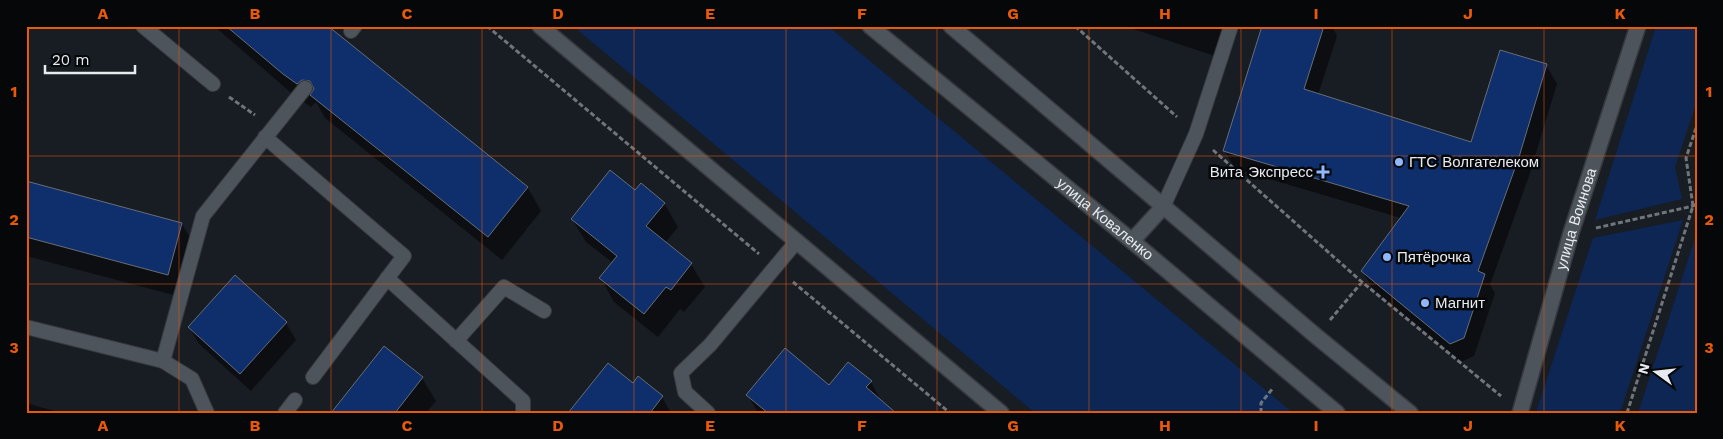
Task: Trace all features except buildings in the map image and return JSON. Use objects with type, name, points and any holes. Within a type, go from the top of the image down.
[{"type":"main road","points":[[540,26],[1000,413]]},
{"type":"main road","name":"улица Коваленко","points":[[870,26],[1132,241],[1337,413]]},
{"type":"main road","points":[[951,26],[1163,207],[1410,413]]},
{"type":"main road","name":"улица Воинова","points":[[1520,412],[1571,233],[1638,26]]},
{"type":"main road","points":[[1132,241],[1163,207]]},
{"type":"lane","points":[[143,26],[213,84]]},
{"type":"lane","points":[[1163,207],[1196,134],[1231,26]]},
{"type":"lane","points":[[163,361],[202,216],[305,88]]},
{"type":"lane","points":[[269,133],[404,256],[313,376]]},
{"type":"lane","points":[[708,413],[686,392],[681,373],[710,345],[797,241]]},
{"type":"lane","points":[[387,278],[523,401],[523,413]]},
{"type":"lane","points":[[456,340],[504,287],[544,312]]},
{"type":"lane","points":[[26,327],[163,361],[192,379],[207,413]]},
{"type":"lane","points":[[285,413],[295,400]]},
{"type":"path","points":[[487,26],[950,413]]},
{"type":"path","points":[[1075,26],[1362,282],[1520,412]]},
{"type":"path","points":[[213,84],[269,133]]},
{"type":"path","points":[[1628,413],[1696,206],[1686,158],[1697,125]]},
{"type":"path","points":[[1571,233],[1696,206]]},
{"type":"shaded area","points":[[573,26],[828,26],[1293,413],[1035,413]]},
{"type":"shaded area","points":[[1656,26],[1697,26],[1697,101],[1675,167],[1682,199],[1595,220]]},
{"type":"shaded area","points":[[1683,220],[1620,413],[1537,413],[1593,238]]},
{"type":"shaded area","points":[[1697,232],[1697,413],[1638,413]]},
{"type":"place","name":"ГТС Волгателеком","points":[[1399,162]]},
{"type":"place","name":"Вита Экспресс","points":[[1323,172]]},
{"type":"place","name":"Пятёрочка","points":[[1387,257]]},
{"type":"place","name":"Магнит","points":[[1425,303]]}]
